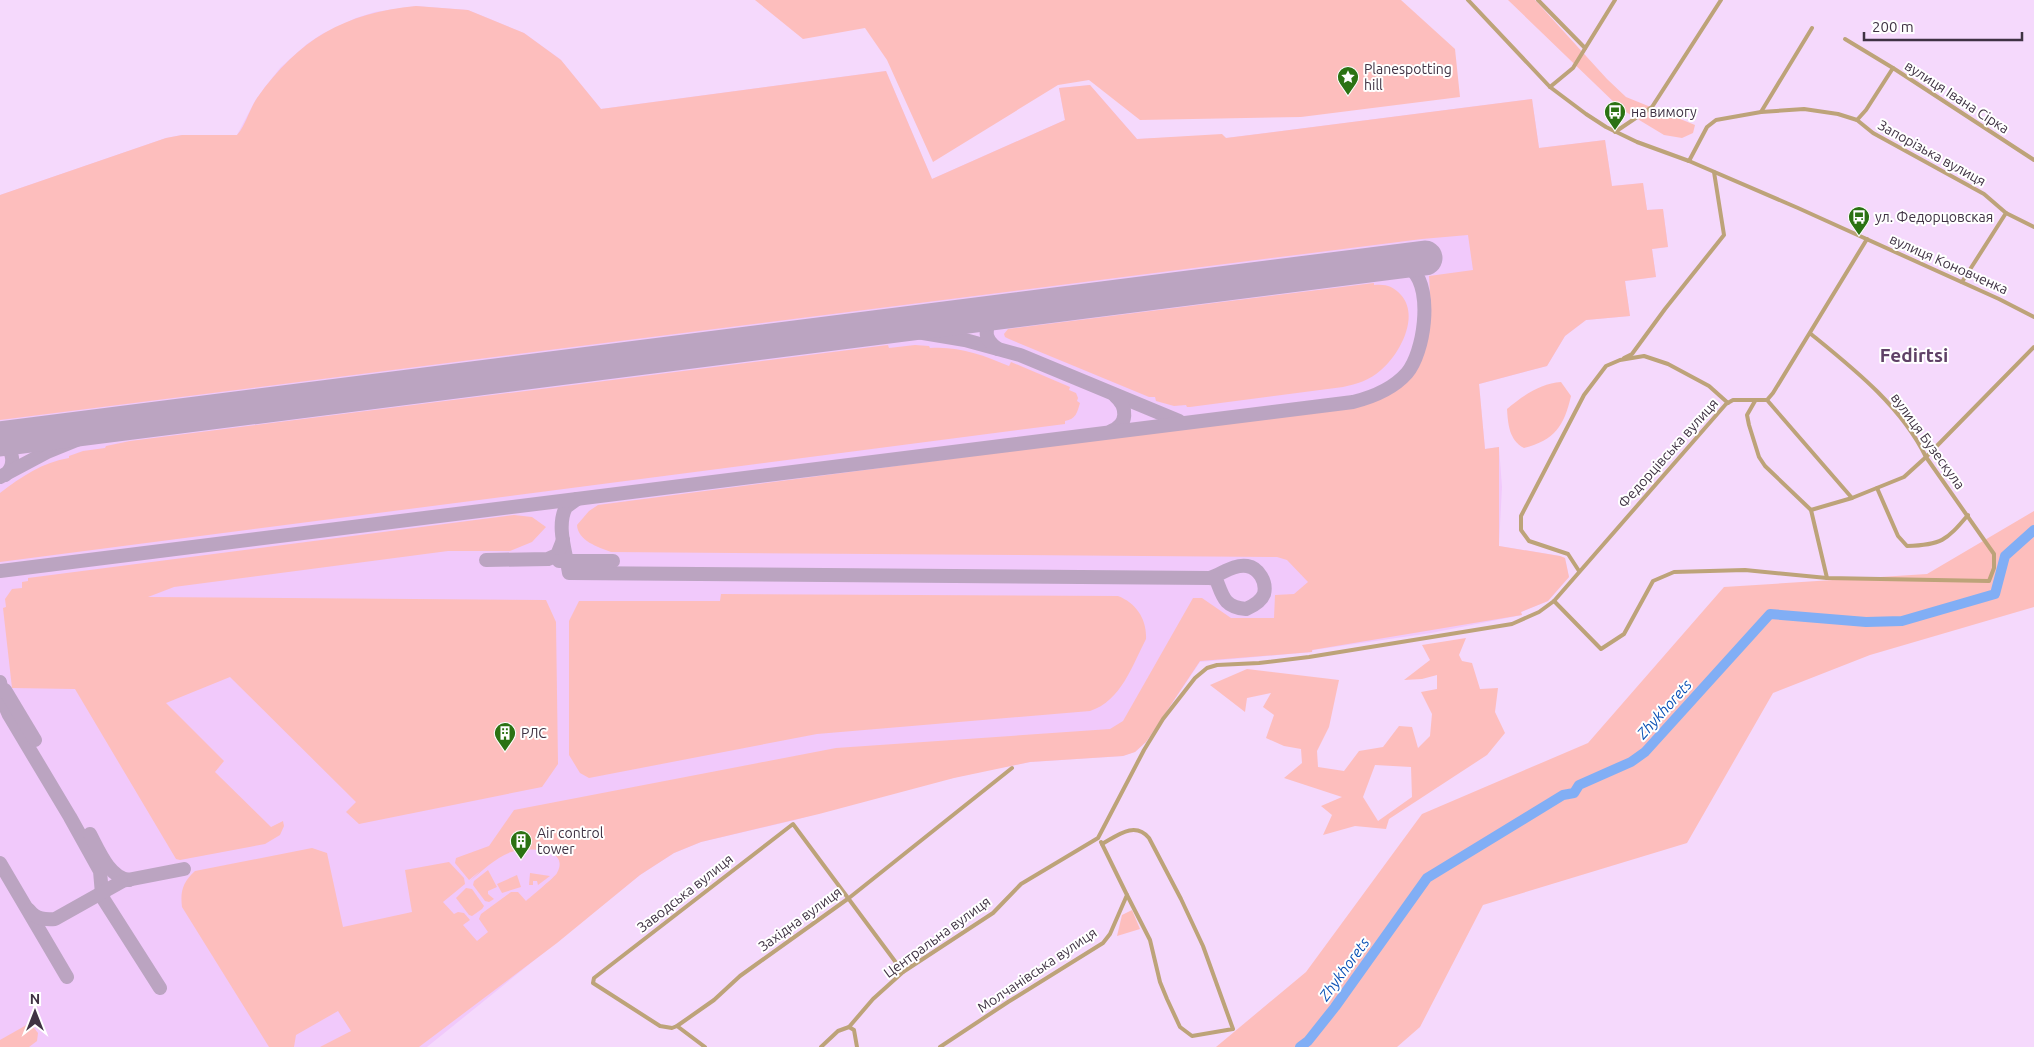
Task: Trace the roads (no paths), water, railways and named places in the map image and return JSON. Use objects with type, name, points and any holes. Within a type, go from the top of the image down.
[{"type":"street","name":"вулиця Коновченка","points":[[1468,0],[1550,87],[1586,114],[1615,132],[1714,172],[1867,239],[1999,298],[2034,317]]},
{"type":"street","points":[[1538,0],[1585,48]]},
{"type":"street","points":[[1550,87],[1573,68],[1615,0]]},
{"type":"street","points":[[1615,132],[1652,107],[1721,0]]},
{"type":"street","points":[[1761,112],[1812,28]]},
{"type":"street","name":"вулиця Івана Сірка","points":[[1845,38],[2034,160]]},
{"type":"street","name":"вулиця Івана Сірка","points":[[1857,120],[1866,110],[1893,68]]},
{"type":"street","name":"Запорізька вулиця","points":[[1689,162],[1707,127],[1716,120],[1761,112],[1804,109],[1838,114],[1857,120],[1873,133],[1984,194],[2006,213],[2034,227]]},
{"type":"street","points":[[1579,571],[1568,554],[1529,541],[1521,530],[1521,516],[1584,395],[1606,366],[1632,354],[1724,235],[1714,172]]},
{"type":"street","points":[[1962,282],[2006,213]]},
{"type":"street","points":[[1852,498],[1767,400],[1810,334],[1867,239]]},
{"type":"street","name":"вулиця Бузескула","points":[[1810,334],[1865,379],[1890,405],[1920,445],[1926,457],[1994,554],[1994,568],[1989,581],[1828,578]]},
{"type":"street","points":[[1812,510],[1852,498],[1904,477],[2034,347]]},
{"type":"street","points":[[1620,360],[1644,356],[1668,364],[1709,386],[1728,402]]},
{"type":"street","name":"Федорцівська вулиця","points":[[1098,838],[1144,750],[1172,706],[1195,678],[1207,668],[1218,664],[1259,663],[1309,657],[1512,624],[1539,612],[1554,601],[1728,402],[1733,400],[1767,400]]},
{"type":"street","points":[[1554,601],[1601,649],[1624,634],[1654,581],[1674,572],[1745,570],[1828,578],[1812,510],[1765,466],[1759,457],[1747,415],[1755,401]]},
{"type":"street","points":[[1877,488],[1898,536],[1907,546],[1926,545],[1942,541],[1957,529],[1968,515]]},
{"type":"street","name":"Західна вулиця","points":[[678,1026],[714,1000],[740,976],[849,898],[1012,768]]},
{"type":"street","name":"Заводська вулиця","points":[[678,1026],[672,1028],[660,1026],[593,983],[594,978],[793,824],[849,898]]},
{"type":"street","points":[[1098,838],[1150,940],[1160,982],[1180,1027],[1192,1036],[1233,1029],[1203,946],[1181,898],[1149,838],[1143,831],[1137,829],[1129,830],[1102,844]]},
{"type":"street","name":"Центральна вулиця","points":[[821,1047],[838,1031],[844,1027],[849,1027],[873,999],[904,972],[993,912],[1021,884],[1098,838]]},
{"type":"street","name":"Молчанівська вулиця","points":[[940,1047],[1103,943],[1110,934],[1127,896]]},
{"type":"street","points":[[849,898],[904,972]]},
{"type":"street","points":[[678,1026],[705,1047]]},
{"type":"street","points":[[849,1027],[854,1030],[856,1047]]},
{"type":"waterway","name":"Zhykhorets","points":[[1300,1047],[1308,1041],[1335,1007],[1427,878],[1563,795],[1574,793],[1579,785],[1631,762],[1645,752],[1770,614],[1866,622],[1902,621],[1995,594],[2005,556],[2034,530]]},
{"type":"place","name":"Planespotting hill","points":[[1348,96]]},
{"type":"place","name":"на вимогу","points":[[1615,131]]},
{"type":"place","name":"ул. Федорцовская","points":[[1859,236]]},
{"type":"place","name":"РЛС","points":[[505,752]]},
{"type":"place","name":"Air control tower","points":[[521,860]]},
{"type":"district","name":"Fedirtsi","points":[[1914,355]]}]
